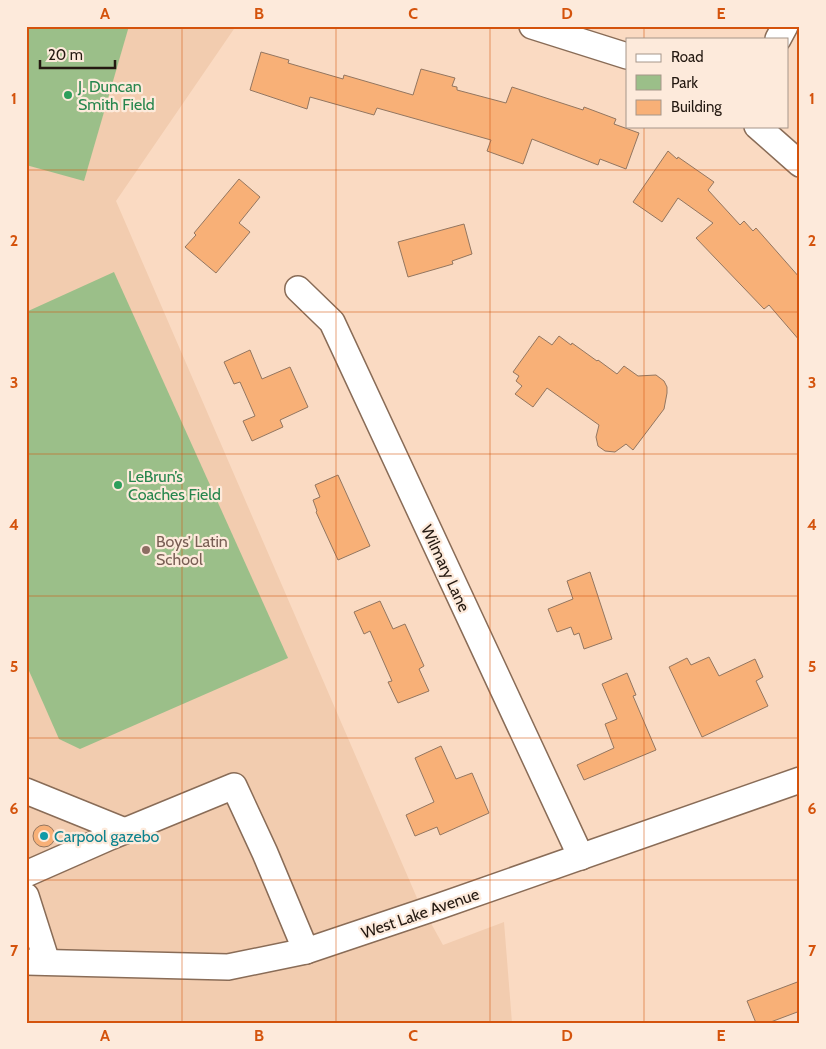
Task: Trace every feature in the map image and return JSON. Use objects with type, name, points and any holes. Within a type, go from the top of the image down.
[{"type":"street","points":[[532,26],[626,56]]},
{"type":"street","points":[[779,38],[785,26]]},
{"type":"street","points":[[759,128],[800,164]]},
{"type":"street","name":"Wilmary Lane","points":[[298,289],[332,322],[581,857]]},
{"type":"street","name":"West Lake Avenue","points":[[36,962],[228,967],[306,951],[800,780]]},
{"type":"street","points":[[26,874],[234,786],[265,853],[306,951]]},
{"type":"street","points":[[26,791],[125,831]]},
{"type":"street","points":[[26,896],[36,962]]},
{"type":"shaded area","name":"Boys’ Latin School","points":[[26,26],[236,26],[116,201],[417,898],[443,945],[504,922],[512,1023],[26,1023]]},
{"type":"green space","name":"J. Duncan Smith Field","points":[[26,26],[129,26],[84,181],[26,165]]},
{"type":"green space","name":"LeBrun’s Coaches Field","points":[[114,272],[288,658],[80,749],[59,739],[26,664],[26,312]]},
{"type":"building","points":[[261,52],[289,60],[288,63],[343,79],[344,75],[413,95],[421,69],[455,78],[452,86],[457,87],[457,90],[506,103],[512,87],[583,110],[584,107],[616,119],[614,124],[639,133],[626,169],[600,159],[598,165],[532,139],[523,164],[487,151],[491,140],[377,108],[374,115],[310,97],[307,109],[250,90]]},
{"type":"building","points":[[668,151],[677,159],[678,157],[714,182],[708,190],[740,225],[744,221],[753,231],[756,228],[800,278],[800,341],[769,305],[764,309],[696,238],[713,223],[678,198],[662,222],[633,202]]},
{"type":"building","points":[[239,179],[260,197],[239,223],[250,232],[216,273],[185,247],[196,235],[194,233]]},
{"type":"building","points":[[464,224],[472,254],[452,261],[453,264],[408,277],[398,242]]},
{"type":"building","points":[[539,336],[552,345],[559,336],[617,374],[624,366],[638,376],[656,375],[664,381],[667,393],[664,409],[633,450],[626,444],[615,452],[605,451],[598,446],[596,437],[599,425],[547,388],[533,407],[515,394],[522,386],[516,381],[519,376],[513,372]]},
{"type":"building","points":[[250,350],[262,379],[290,367],[308,407],[280,420],[283,427],[252,441],[243,421],[255,416],[240,382],[234,384],[224,362]]},
{"type":"building","points":[[338,475],[370,546],[338,560],[316,512],[313,500],[320,497],[315,485]]},
{"type":"building","points":[[590,572],[612,639],[584,649],[579,633],[574,635],[571,627],[557,632],[548,609],[573,599],[567,581]]},
{"type":"building","points":[[380,601],[393,629],[405,624],[424,666],[419,669],[429,691],[398,703],[388,682],[392,681],[370,631],[364,634],[354,612]]},
{"type":"building","points":[[709,657],[719,676],[755,659],[763,677],[756,681],[768,706],[702,737],[669,667],[687,658],[691,665]]},
{"type":"building","points":[[627,673],[636,695],[633,696],[656,750],[584,780],[577,765],[614,748],[605,724],[617,719],[602,684]]},
{"type":"building","points":[[441,746],[456,779],[472,773],[489,813],[440,835],[437,827],[415,836],[406,815],[434,802],[415,758]]},
{"type":"building","points":[[44,825],[52,828],[55,836],[52,844],[44,847],[36,844],[33,836],[36,828]]},
{"type":"building","points":[[800,981],[800,1011],[768,1023],[756,1023],[747,1001]]},
{"type":"place","name":"J. Duncan Smith Field","points":[[68,95]]},
{"type":"place","name":"LeBrun’s Coaches Field","points":[[118,485]]},
{"type":"place","name":"Boys’ Latin School","points":[[146,550]]},
{"type":"place","name":"Carpool gazebo","points":[[44,836]]}]
